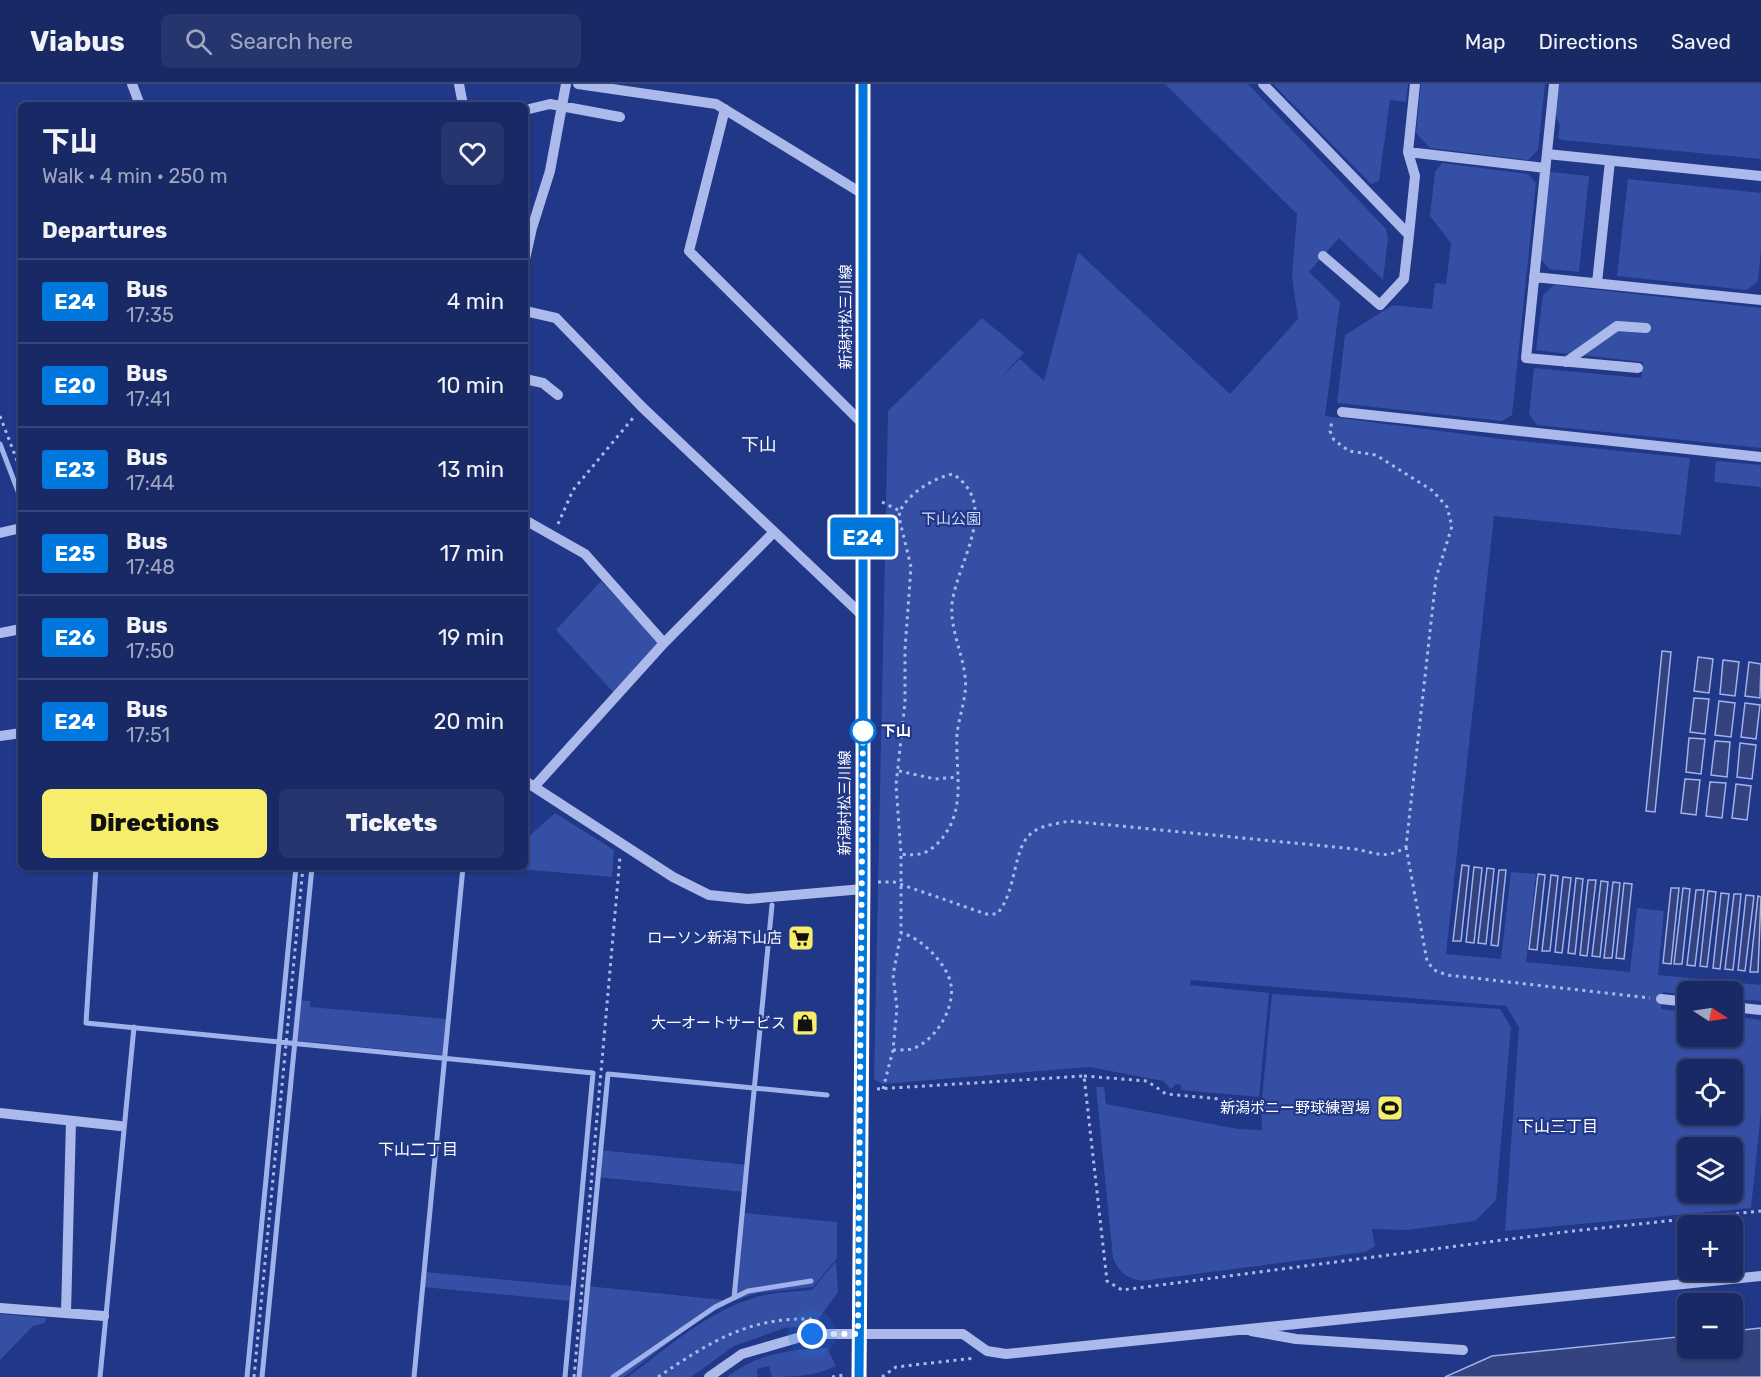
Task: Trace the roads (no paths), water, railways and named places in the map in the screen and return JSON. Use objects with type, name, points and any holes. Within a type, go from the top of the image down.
[{"type":"main road","name":"新潟村松三川線","points":[[854,1376],[858,1334],[863,886],[863,84]]},
{"type":"street","points":[[132,84],[139,102]]},
{"type":"street","points":[[459,84],[462,102]]},
{"type":"street","points":[[528,248],[550,171],[566,84]]},
{"type":"street","points":[[578,84],[716,104],[863,194]]},
{"type":"street","points":[[1263,84],[1408,235]]},
{"type":"street","points":[[1323,256],[1380,305],[1404,279],[1415,176],[1408,152],[1415,84]]},
{"type":"street","points":[[1554,84],[1526,358],[1638,368]]},
{"type":"street","points":[[528,109],[550,104],[620,117]]},
{"type":"street","points":[[725,109],[689,251],[864,425]]},
{"type":"street","points":[[1408,152],[1545,168]]},
{"type":"street","points":[[1547,154],[1761,176]]},
{"type":"street","points":[[1596,283],[1610,161]]},
{"type":"street","points":[[1534,277],[1761,300]]},
{"type":"street","points":[[528,312],[556,318],[642,407],[863,616]]},
{"type":"street","points":[[1566,362],[1617,326],[1646,328]]},
{"type":"street","points":[[528,380],[543,383],[558,395]]},
{"type":"street","points":[[1341,412],[1761,458]]},
{"type":"street","points":[[528,522],[585,554],[664,644]]},
{"type":"street","points":[[0,533],[18,529]]},
{"type":"street","points":[[773,533],[530,784],[687,885],[724,898],[863,886]]},
{"type":"street","points":[[0,633],[18,630]]},
{"type":"street","points":[[0,736],[18,733]]},
{"type":"street","points":[[1661,999],[1677,1001]]},
{"type":"street","points":[[1743,1008],[1761,1010]]},
{"type":"street","points":[[0,1113],[120,1126]]},
{"type":"street","points":[[66,1313],[71,1121]]},
{"type":"street","points":[[709,1377],[742,1354],[789,1338],[812,1334],[963,1334],[987,1351],[1006,1354],[1761,1276]]},
{"type":"street","points":[[0,1308],[104,1316]]},
{"type":"street","points":[[1244,1329],[1274,1337],[1463,1350]]},
{"type":"waterway","points":[[0,444],[18,491]]},
{"type":"waterway","points":[[96,870],[86,1023],[593,1073],[565,1377]]},
{"type":"waterway","points":[[247,1377],[296,870]]},
{"type":"waterway","points":[[262,1377],[312,870]]},
{"type":"waterway","points":[[414,1377],[463,870]]},
{"type":"waterway","points":[[734,1298],[772,905]]},
{"type":"waterway","points":[[100,1377],[134,1027]]},
{"type":"waterway","points":[[579,1377],[608,1074],[827,1095]]},
{"type":"waterway","points":[[613,1377],[715,1307],[748,1291],[811,1281]]},
{"type":"place","name":"下山","points":[[863,731]]},
{"type":"place","name":"ローソン新潟下山店","points":[[801,938]]},
{"type":"place","name":"大一オートサービス","points":[[805,1023]]},
{"type":"place","name":"新潟ポニー野球練習場","points":[[1390,1108]]},
{"type":"district","name":"下山","points":[[759,445]]},
{"type":"district","name":"下山三丁目","points":[[1558,1126]]},
{"type":"district","name":"下山二丁目","points":[[418,1149]]},
{"type":"park label","name":"下山公園","points":[[951,519]]}]
